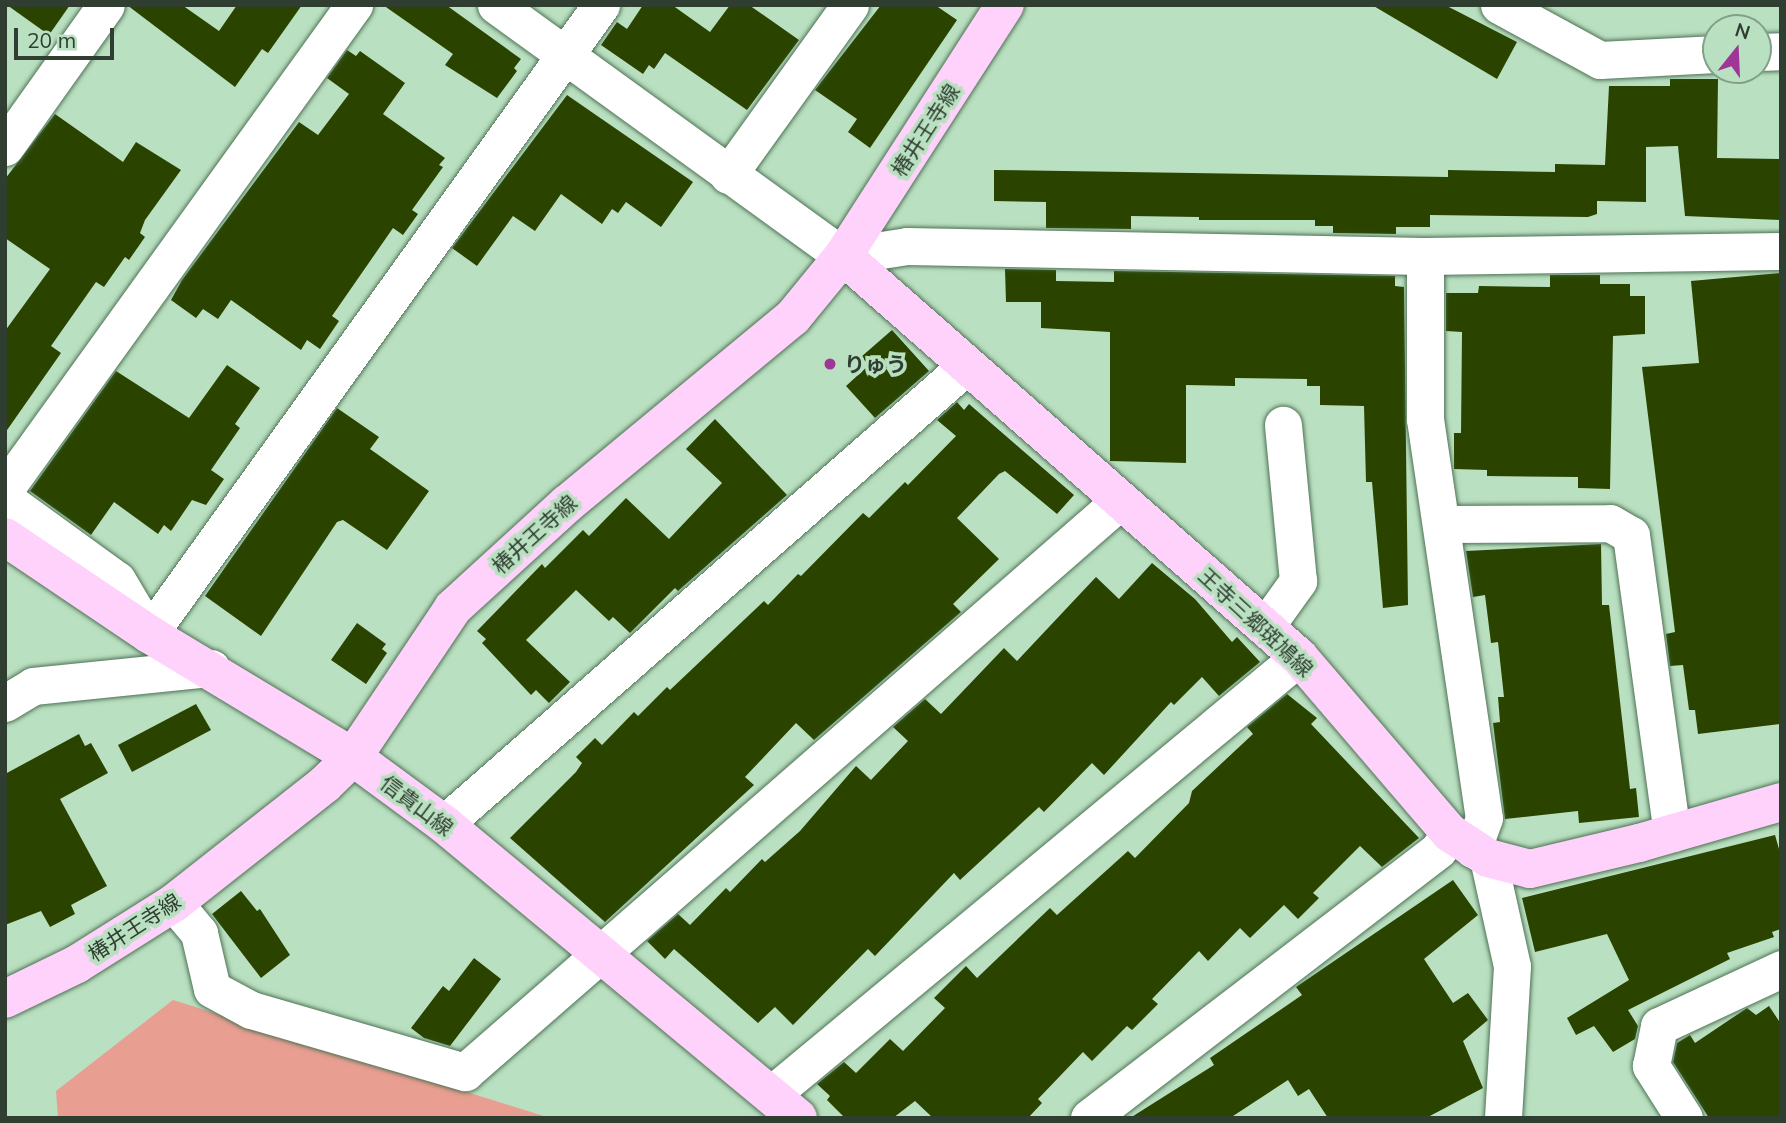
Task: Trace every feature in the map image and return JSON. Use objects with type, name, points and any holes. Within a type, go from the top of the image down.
[{"type":"main road","name":"椿井王寺線","points":[[5,999],[77,964],[174,903],[353,757],[453,608],[566,504],[793,317],[843,256],[1005,5]]},
{"type":"main road","name":"王寺三郷斑鳩線","points":[[843,256],[1300,657],[1470,847]]},
{"type":"main road","name":"信貴山線","points":[[5,537],[149,634],[211,668],[353,757],[444,824],[785,1105]]},
{"type":"main road","points":[[1470,847],[1530,869],[1781,802]]},
{"type":"street","points":[[5,147],[106,5]]},
{"type":"street","points":[[5,489],[354,5]]},
{"type":"street","points":[[496,5],[843,256],[906,246],[1425,256],[1781,251]]},
{"type":"street","points":[[5,499],[117,580],[149,634],[601,5]]},
{"type":"street","points":[[728,175],[850,5]]},
{"type":"street","points":[[1499,5],[1600,60],[1702,55]]},
{"type":"street","points":[[1425,256],[1425,419],[1443,524],[1484,818],[1470,847],[1512,967],[1502,1118]]},
{"type":"street","points":[[444,824],[966,366]]},
{"type":"street","points":[[1265,627],[1298,581],[1283,425]]},
{"type":"street","points":[[174,903],[199,933],[212,989],[251,1010],[465,1072],[600,951],[1121,500]]},
{"type":"street","points":[[1443,524],[1610,523],[1631,535],[1672,833]]},
{"type":"street","points":[[785,1105],[1300,657]]},
{"type":"street","points":[[15,685],[211,668]]},
{"type":"street","points":[[1090,1118],[1438,850],[1470,847]]},
{"type":"street","points":[[1684,1118],[1651,1066],[1659,1026],[1778,975]]},
{"type":"shaded area","points":[[173,1000],[550,1118],[58,1118],[56,1091]]},
{"type":"building","points":[[7,5],[70,5],[49,35]]},
{"type":"building","points":[[127,5],[182,5],[219,31],[237,5],[302,5],[268,53],[262,49],[235,87]]},
{"type":"building","points":[[383,5],[446,5],[521,59],[514,68],[517,71],[497,98],[445,65],[453,54]]},
{"type":"building","points":[[643,5],[672,5],[710,32],[730,5],[749,5],[799,40],[747,110],[665,53],[654,69],[649,65],[643,74],[601,45],[617,22],[627,29]]},
{"type":"building","points":[[881,5],[935,5],[957,20],[870,148],[848,132],[857,119],[815,90]]},
{"type":"building","points":[[1372,5],[1445,5],[1517,42],[1497,79]]},
{"type":"building","points":[[347,50],[356,56],[360,51],[405,83],[383,114],[445,158],[439,165],[443,167],[412,210],[418,214],[403,235],[393,228],[332,316],[339,321],[320,349],[307,340],[301,350],[231,300],[218,319],[203,309],[196,318],[171,300],[182,280],[299,122],[318,135],[349,94],[327,78]]},
{"type":"building","points":[[1670,79],[1702,79],[1702,84],[1718,84],[1717,158],[1781,159],[1781,220],[1685,216],[1678,146],[1646,147],[1646,202],[1597,201],[1597,214],[1588,217],[1430,215],[1430,227],[1396,227],[1396,234],[1333,233],[1333,226],[1315,226],[1315,220],[1199,220],[1199,217],[1131,216],[1131,229],[1046,228],[1046,202],[994,201],[994,170],[1448,177],[1448,170],[1555,172],[1555,164],[1605,165],[1609,86],[1670,86]]},
{"type":"building","points":[[567,95],[693,182],[661,227],[626,202],[618,213],[612,209],[602,224],[561,194],[535,231],[513,216],[477,266],[452,248]]},
{"type":"building","points":[[55,114],[123,162],[136,142],[181,170],[145,220],[140,233],[145,237],[129,260],[125,257],[104,287],[96,282],[51,346],[61,353],[5,433],[5,331],[50,269],[5,238],[5,179]]},
{"type":"building","points":[[1005,269],[1056,270],[1056,281],[1114,282],[1114,271],[1395,276],[1395,286],[1404,287],[1408,605],[1383,608],[1372,482],[1366,482],[1364,406],[1320,405],[1320,386],[1307,386],[1307,379],[1235,378],[1235,386],[1186,385],[1186,463],[1110,461],[1110,332],[1041,328],[1041,302],[1006,302]]},
{"type":"building","points":[[1781,273],[1781,724],[1698,734],[1695,710],[1689,710],[1683,665],[1670,666],[1666,634],[1675,632],[1642,367],[1699,363],[1691,281]]},
{"type":"building","points":[[1550,275],[1600,275],[1600,284],[1630,284],[1630,296],[1645,296],[1645,334],[1613,336],[1610,489],[1578,488],[1578,477],[1487,476],[1487,470],[1454,469],[1454,433],[1461,433],[1462,332],[1446,331],[1446,293],[1478,293],[1479,286],[1550,287]]},
{"type":"building","points":[[892,330],[929,371],[875,418],[846,386],[869,365],[861,357]]},
{"type":"building","points":[[227,365],[260,388],[235,424],[240,428],[211,470],[224,479],[206,505],[192,500],[171,531],[164,525],[158,534],[114,502],[91,535],[30,491],[116,371],[189,418]]},
{"type":"building","points":[[957,402],[964,410],[969,404],[1074,495],[1057,514],[1005,471],[999,474],[957,518],[999,559],[953,604],[961,612],[814,740],[796,723],[745,777],[754,785],[605,922],[510,838],[576,772],[582,763],[576,757],[595,738],[602,745],[634,712],[638,716],[667,687],[670,690],[764,601],[768,605],[798,574],[801,576],[863,513],[869,518],[905,482],[908,485],[956,436],[937,420]]},
{"type":"building","points":[[337,408],[379,437],[370,449],[429,491],[387,550],[343,520],[337,522],[261,636],[205,596]]},
{"type":"building","points":[[715,419],[787,495],[678,591],[675,588],[630,633],[613,617],[609,621],[576,590],[526,640],[570,682],[549,703],[536,690],[531,695],[482,643],[486,639],[477,631],[542,564],[545,568],[583,530],[589,536],[626,498],[669,539],[722,483],[686,449]]},
{"type":"building","points":[[1601,544],[1602,605],[1609,605],[1630,789],[1636,788],[1639,817],[1579,823],[1578,811],[1505,819],[1493,723],[1500,722],[1498,697],[1504,697],[1498,642],[1491,643],[1485,595],[1473,597],[1466,551]]},
{"type":"building","points":[[1152,563],[1195,599],[1232,642],[1237,637],[1260,662],[1219,696],[1202,677],[1174,705],[1171,702],[1104,775],[1092,763],[1044,812],[1039,807],[960,880],[954,873],[875,956],[868,949],[793,1025],[775,1007],[758,1023],[674,949],[665,959],[647,941],[678,914],[690,925],[726,888],[730,892],[762,859],[765,862],[800,831],[856,766],[871,780],[908,741],[893,727],[925,699],[941,714],[1004,648],[1017,661],[1096,577],[1119,599]]},
{"type":"building","points":[[357,623],[386,644],[382,649],[387,653],[366,684],[331,660]]},
{"type":"building","points":[[1287,694],[1317,718],[1311,724],[1419,838],[1382,867],[1360,846],[1313,893],[1319,898],[1298,919],[1284,905],[1250,938],[1240,928],[1208,961],[1199,951],[1152,999],[1158,1004],[1132,1030],[1127,1026],[1092,1061],[1083,1052],[1038,1099],[1042,1103],[1028,1118],[933,1118],[915,1101],[893,1118],[845,1118],[827,1100],[830,1096],[817,1084],[844,1062],[856,1073],[890,1039],[903,1051],[945,1008],[934,998],[966,966],[977,978],[1050,908],[1057,915],[1128,851],[1135,858],[1189,803],[1192,791],[1253,734],[1247,727]]},
{"type":"building","points":[[196,704],[211,730],[132,772],[118,745]]},
{"type":"building","points":[[79,734],[85,746],[91,743],[108,773],[60,799],[107,886],[71,905],[75,914],[50,927],[41,911],[5,925],[5,774]]},
{"type":"building","points":[[1775,835],[1781,856],[1781,929],[1772,932],[1774,937],[1727,953],[1730,959],[1628,1010],[1638,1026],[1635,1039],[1613,1052],[1594,1026],[1576,1035],[1567,1018],[1629,980],[1607,934],[1535,952],[1522,898]]},
{"type":"building","points":[[1453,880],[1478,915],[1424,959],[1453,1003],[1468,993],[1488,1020],[1463,1041],[1483,1088],[1426,1118],[1328,1118],[1309,1089],[1298,1096],[1288,1080],[1230,1118],[1130,1118],[1214,1065],[1210,1058],[1302,995],[1296,987]]},
{"type":"building","points":[[241,891],[257,911],[260,909],[290,955],[261,978],[212,914]]},
{"type":"building","points":[[474,958],[501,979],[450,1046],[424,1038],[411,1028],[443,986],[449,991]]},
{"type":"building","points":[[1769,1006],[1781,1024],[1781,1118],[1709,1118],[1673,1062],[1677,1043],[1690,1035],[1695,1043],[1747,1008],[1756,1015]]},
{"type":"place","name":"りゅう","points":[[830,364]]}]
